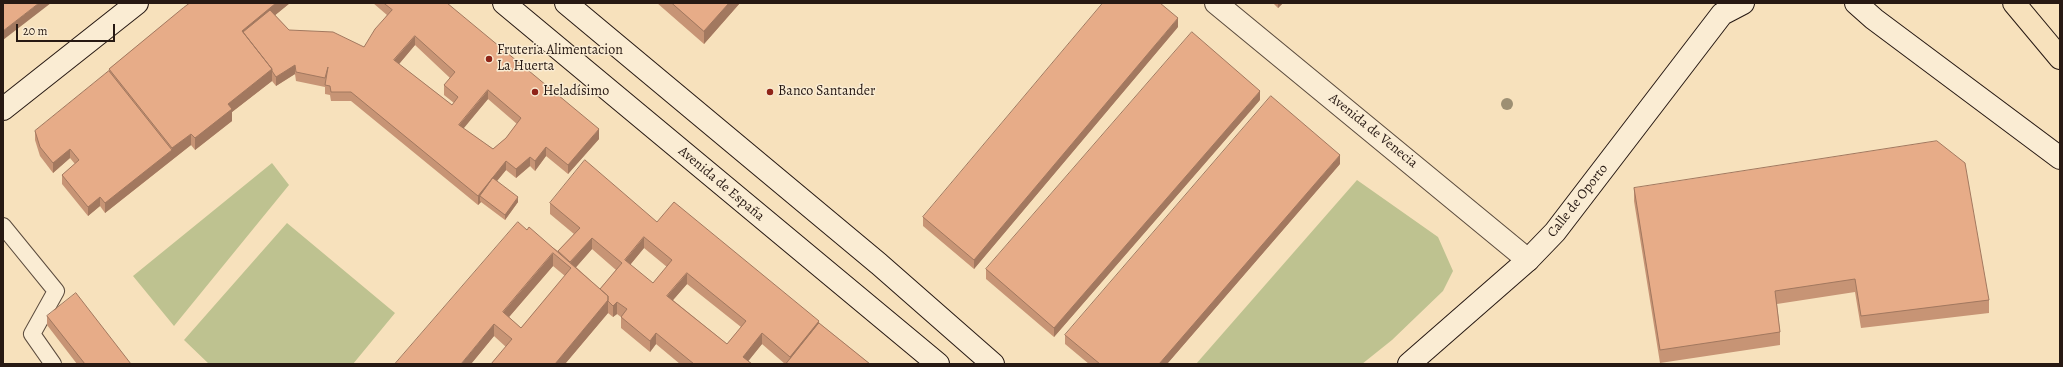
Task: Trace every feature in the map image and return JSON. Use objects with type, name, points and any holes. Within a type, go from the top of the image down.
[{"type":"highway","points":[[2014,3],[2060,58]]},
{"type":"street","points":[[3,109],[137,3]]},
{"type":"street","name":"Avenida de España","points":[[504,3],[938,364]]},
{"type":"street","points":[[566,3],[879,264],[993,364]]},
{"type":"street","name":"Avenida de Venecia","points":[[1216,3],[1528,260]]},
{"type":"street","name":"Calle de Oporto","points":[[1409,364],[1528,260],[1555,232],[1723,8],[1743,3]]},
{"type":"street","points":[[1856,3],[1874,19],[2060,158]]},
{"type":"lane","points":[[3,226],[56,291],[32,334],[53,364]]},
{"type":"green space","points":[[272,163],[289,185],[174,326],[133,276]]},
{"type":"green space","points":[[1357,180],[1438,237],[1453,271],[1443,291],[1392,340],[1362,364],[1196,364]]},
{"type":"green space","points":[[287,223],[395,313],[353,364],[209,364],[184,340]]},
{"type":"building","points":[[3,3],[39,3],[3,31]]},
{"type":"building","points":[[190,3],[276,3],[242,31],[272,69],[228,104],[232,109],[195,138],[191,134],[172,148],[109,69]]},
{"type":"building","points":[[384,3],[447,3],[599,129],[568,165],[546,147],[535,161],[530,157],[516,169],[506,161],[478,196],[351,92],[331,92],[330,86],[325,85],[328,67],[325,78],[296,72],[295,65],[276,77],[272,69],[243,32],[270,10],[289,30],[333,32],[364,47],[375,29],[392,10]],"holes":[[[415,36],[455,72],[444,85],[458,97],[452,105],[394,60]],[[488,90],[521,118],[506,138],[493,149],[459,125]]]},
{"type":"building","points":[[672,3],[729,3],[704,31]]},
{"type":"building","points":[[1103,3],[1160,3],[1178,18],[974,260],[923,217]]},
{"type":"building","points":[[1192,32],[1260,91],[1054,328],[986,269]]},
{"type":"building","points":[[109,71],[172,150],[105,203],[100,197],[88,207],[62,175],[79,160],[70,149],[53,163],[40,147],[35,131]]},
{"type":"building","points":[[1271,96],[1340,155],[1159,364],[1100,364],[1065,335]]},
{"type":"building","points":[[1937,141],[1965,163],[1989,300],[1861,316],[1855,279],[1775,291],[1780,332],[1660,350],[1634,188]]},
{"type":"building","points":[[585,160],[657,222],[674,202],[819,321],[790,357],[762,333],[743,357],[752,364],[694,364],[656,333],[650,341],[621,317],[627,309],[617,302],[613,306],[608,301],[608,296],[600,289],[622,263],[592,238],[570,262],[558,251],[580,228],[550,203]],"holes":[[[644,237],[672,260],[653,283],[625,260]],[[687,273],[746,321],[727,344],[667,296]]]},
{"type":"building","points":[[493,178],[518,197],[505,215],[480,196]]},
{"type":"building","points":[[518,222],[527,230],[529,227],[608,296],[608,300],[555,364],[491,364],[512,339],[494,324],[461,364],[395,364]],"holes":[[[553,253],[571,268],[521,328],[503,312]]]},
{"type":"building","points":[[76,293],[131,364],[85,364],[47,316]]},
{"type":"building","points":[[819,323],[870,364],[786,364]]},
{"type":"place","name":"Fruteria Alimentacion La Huerta","points":[[489,59]]},
{"type":"place","name":"Heladísimo","points":[[535,92]]},
{"type":"place","name":"Banco Santander","points":[[770,92]]}]
